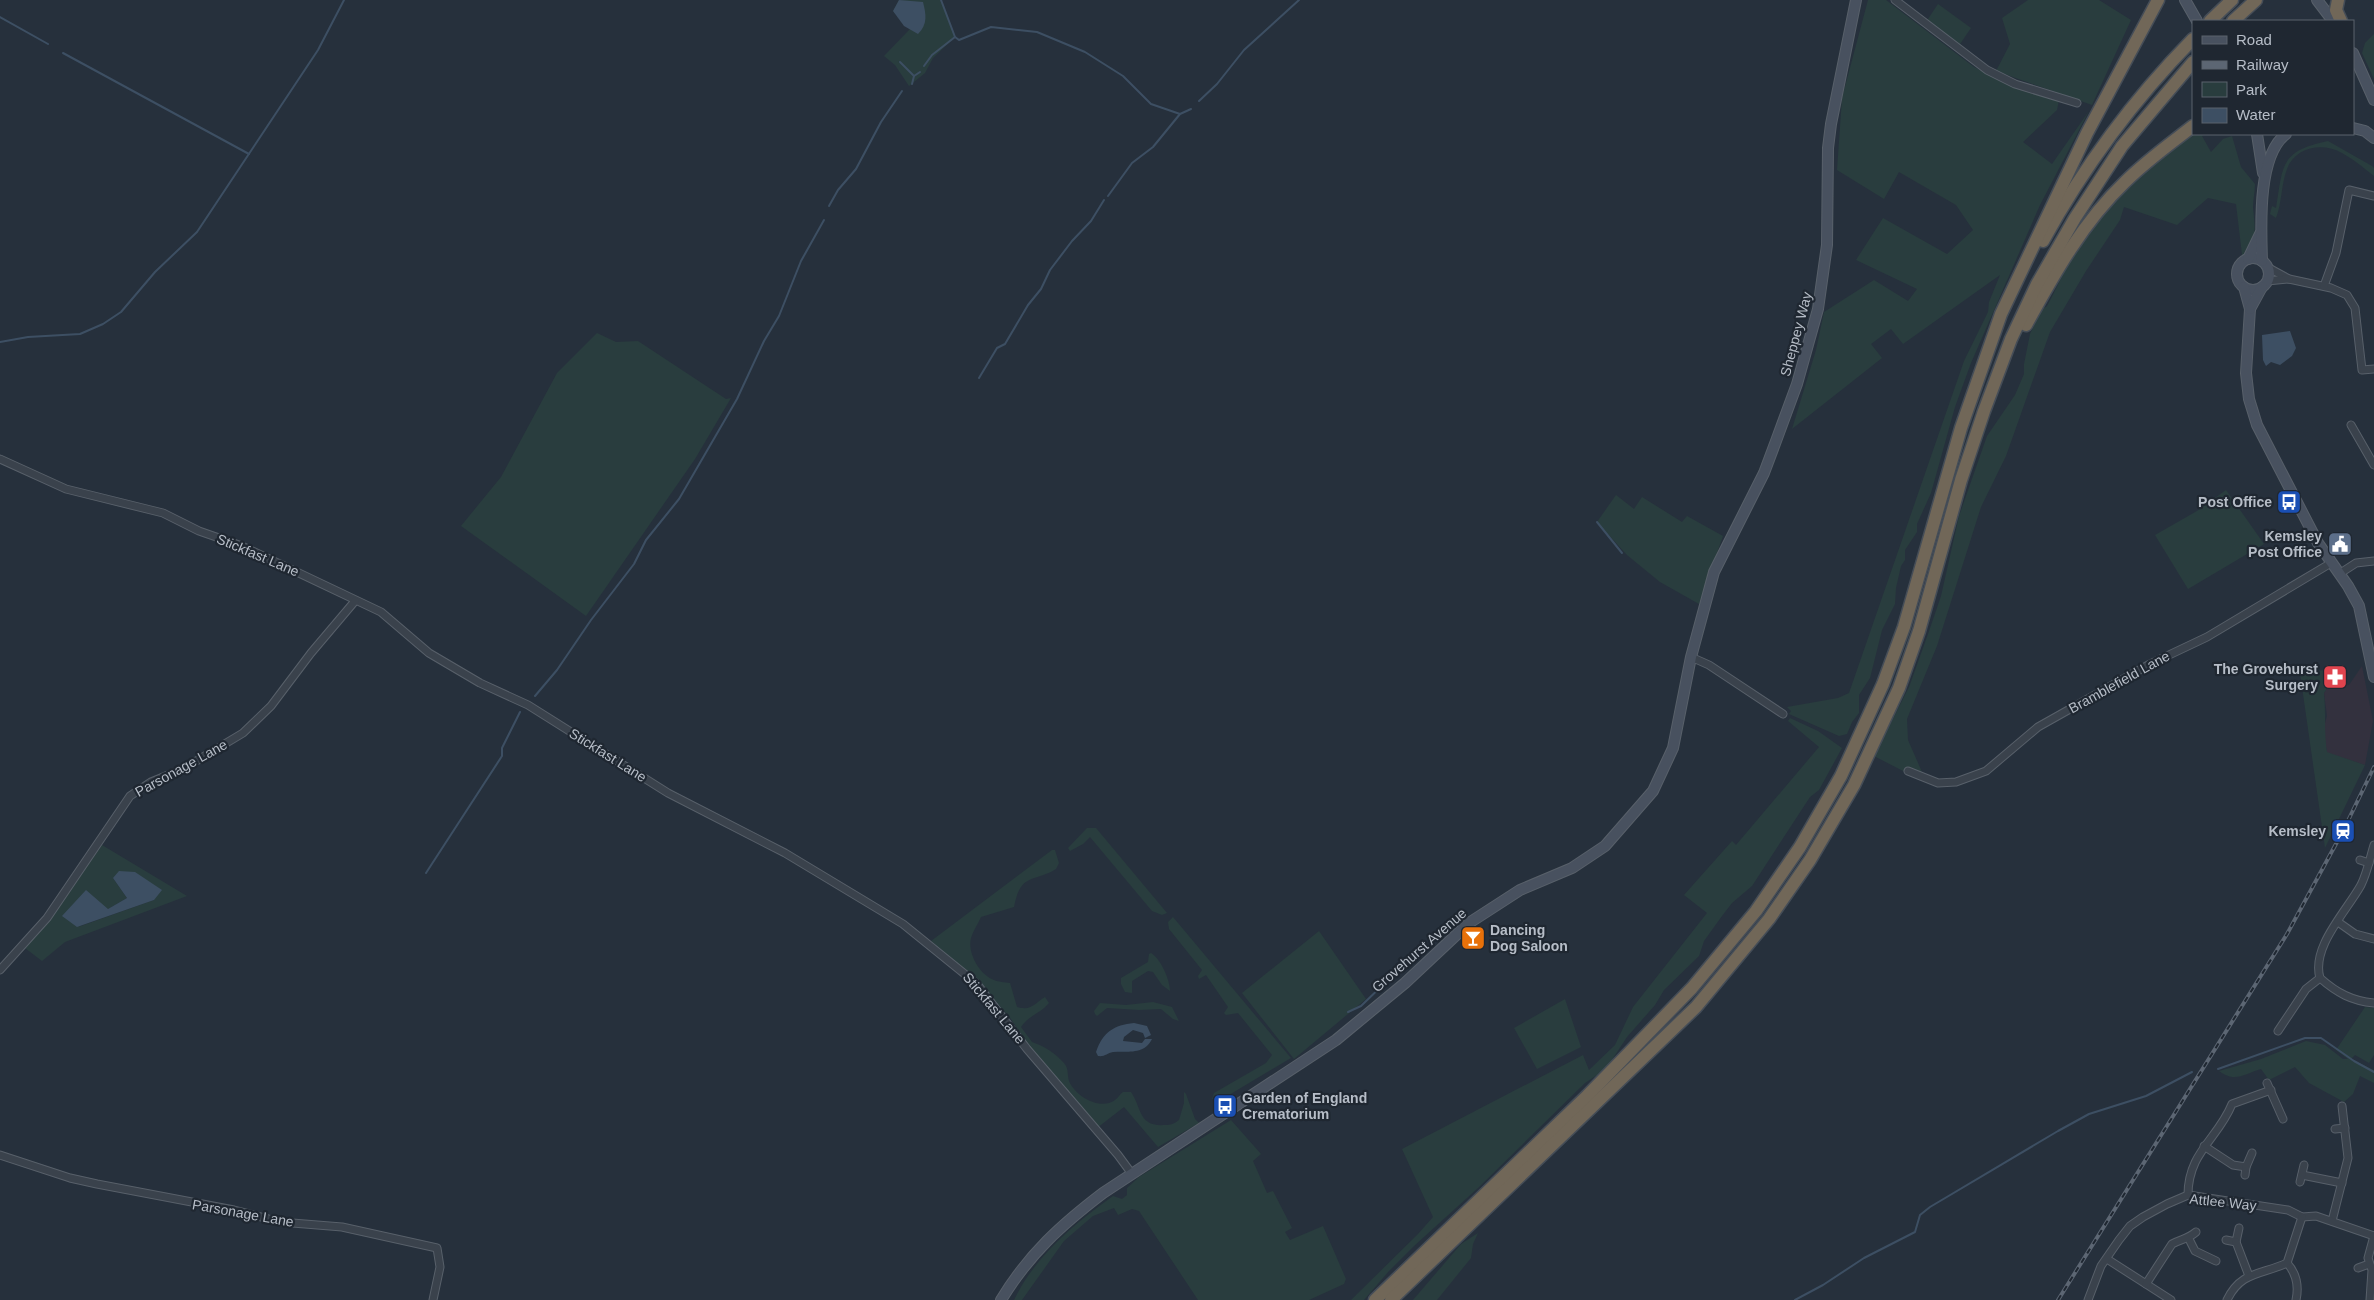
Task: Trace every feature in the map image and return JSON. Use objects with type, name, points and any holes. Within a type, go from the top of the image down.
[{"type":"highway","points":[[1375,1300],[1606,1078],[1686,994],[1751,917],[1800,847],[1841,776],[1883,684],[1904,627],[1948,469],[1973,391],[2001,314],[2087,133],[2158,0]]},
{"type":"highway","points":[[2211,20],[2232,0]]},
{"type":"highway","points":[[2234,20],[2256,0]]},
{"type":"highway","points":[[2338,0],[2336,10],[2340,20]]},
{"type":"highway","points":[[1973,391],[2017,290],[2059,214],[2108,139],[2138,101],[2192,40]]},
{"type":"highway","points":[[1391,1300],[1696,1007],[1763,927],[1810,860],[1854,785],[1899,688],[1921,623],[1961,480],[1989,394],[2037,284],[2075,218],[2122,146],[2192,63]]},
{"type":"highway","points":[[1989,394],[2003,376],[2042,295],[2087,226],[2124,182],[2152,157],[2192,127]]},
{"type":"street","name":"Sheppey Way","points":[[1691,657],[1714,572],[1764,473],[1797,384],[1818,309],[1827,245],[1830,124],[1856,0]]},
{"type":"street","points":[[1894,0],[1987,70],[2015,84],[2077,103]]},
{"type":"street","points":[[2185,0],[2195,20]]},
{"type":"street","points":[[2317,0],[2332,20]]},
{"type":"street","points":[[2354,55],[2374,100]]},
{"type":"street","points":[[2354,128],[2365,131],[2374,138]]},
{"type":"street","points":[[2257,135],[2265,181]]},
{"type":"street","points":[[2250,309],[2269,274],[2265,264],[2260,234],[2265,181],[2270,153],[2277,142],[2285,135]]},
{"type":"street","points":[[2324,286],[2336,253],[2349,190],[2374,196]]},
{"type":"street","points":[[2260,234],[2248,259],[2240,267],[2238,274],[2250,309],[2246,373],[2252,411],[2275,462],[2331,563],[2348,586],[2362,615],[2374,677]]},
{"type":"street","points":[[2248,259],[2255,258],[2289,279],[2340,291],[2353,303],[2362,370],[2374,369]]},
{"type":"street","points":[[2244,287],[2255,290],[2265,284],[2289,279]]},
{"type":"street","points":[[2351,425],[2374,465]]},
{"type":"street","name":"Stickfast Lane","points":[[0,459],[66,489],[163,513],[199,531],[242,546],[381,612],[429,653],[480,683],[528,706],[668,793],[785,853],[903,924],[929,943],[977,984],[1027,1049],[1118,1155],[1132,1174]]},
{"type":"street","points":[[2339,574],[2356,563],[2374,561]]},
{"type":"street","name":"Bramblefield Lane","points":[[1908,771],[1938,783],[1956,782],[1986,771],[2038,727],[2150,664],[2207,637],[2331,563]]},
{"type":"street","name":"Parsonage Lane","points":[[0,970],[47,918],[130,796],[152,782],[183,769],[242,733],[271,706],[311,653],[355,601]]},
{"type":"street","points":[[1691,657],[1709,665],[1783,714]]},
{"type":"street","name":"Grovehurst Avenue","points":[[1001,1300],[1020,1270],[1071,1218],[1132,1174],[1336,1040],[1405,982],[1469,923],[1520,890],[1572,868],[1605,846],[1653,791],[1668,764],[1673,748],[1691,657]]},
{"type":"street","points":[[2374,845],[2361,884],[2319,955],[2317,969],[2320,978],[2347,998],[2374,1003]]},
{"type":"street","points":[[2360,860],[2369,863]]},
{"type":"street","points":[[2338,922],[2356,934],[2374,939]]},
{"type":"street","points":[[2278,1031],[2306,989],[2320,978]]},
{"type":"street","points":[[2286,1020],[2294,1025]]},
{"type":"street","points":[[2268,1083],[2283,1119]]},
{"type":"street","points":[[2188,1196],[2190,1172],[2204,1146],[2218,1126],[2226,1120],[2232,1104],[2271,1090]]},
{"type":"street","points":[[2332,1221],[2348,1158],[2342,1106]]},
{"type":"street","points":[[2335,1129],[2345,1128]]},
{"type":"street","points":[[2204,1146],[2228,1163],[2246,1166]]},
{"type":"street","points":[[2245,1175],[2246,1166],[2252,1153]]},
{"type":"street","name":"Parsonage Lane","points":[[0,1155],[70,1178],[97,1184],[234,1210],[280,1222],[342,1227],[438,1248],[440,1267],[433,1300]]},
{"type":"street","points":[[2304,1165],[2301,1178],[2342,1183]]},
{"type":"street","name":"Attlee Way","points":[[2088,1300],[2098,1271],[2130,1226],[2151,1212],[2188,1196],[2288,1210],[2302,1217],[2316,1216],[2374,1236]]},
{"type":"street","points":[[2287,1263],[2302,1217]]},
{"type":"street","points":[[2239,1228],[2236,1242],[2249,1276]]},
{"type":"street","points":[[2146,1284],[2172,1244],[2179,1240],[2189,1239],[2196,1232]]},
{"type":"street","points":[[2370,1300],[2372,1270],[2369,1264],[2369,1249],[2374,1236]]},
{"type":"street","points":[[2189,1239],[2195,1251],[2216,1261]]},
{"type":"street","points":[[2226,1240],[2236,1242]]},
{"type":"street","points":[[2107,1260],[2171,1300]]},
{"type":"street","points":[[2227,1300],[2241,1280],[2287,1263]]},
{"type":"street","points":[[2287,1263],[2294,1272],[2298,1285],[2296,1300]]},
{"type":"street","points":[[2358,1268],[2369,1264]]},
{"type":"shaded area","points":[[2362,666],[2373,721],[2365,765],[2327,753],[2323,730],[2327,716],[2324,693],[2328,687],[2349,685]]},
{"type":"green space","points":[[899,0],[941,0],[955,37],[933,58],[925,73],[909,86],[895,65],[884,56],[910,29],[893,11]]},
{"type":"green space","points":[[1868,0],[1886,0],[1974,67],[2012,86],[2059,100],[2057,110],[2023,142],[2052,164],[2089,111],[2040,205],[1971,363],[1955,407],[1931,493],[1917,524],[1917,532],[1905,550],[1905,560],[1901,566],[1896,588],[1895,604],[1882,630],[1870,678],[1859,695],[1859,713],[1852,722],[1847,734],[1839,736],[1789,714],[1791,711],[1787,707],[1838,698],[1849,693],[1964,361],[1988,312],[1989,302],[2000,275],[1903,344],[1891,329],[1871,344],[1882,358],[1792,429],[1816,350],[1824,312],[1874,280],[1908,301],[1917,289],[1856,260],[1883,218],[1947,254],[1973,230],[1956,205],[1899,172],[1884,199],[1837,170],[1842,98]]},
{"type":"green space","points":[[2028,0],[2099,0],[2131,20],[2092,105],[1996,71],[2010,44],[2002,18]]},
{"type":"green space","points":[[1938,4],[1971,28],[1958,47],[1926,22]]},
{"type":"green space","points":[[2374,34],[2374,79],[2362,53],[2365,43]]},
{"type":"green space","points":[[2192,135],[2204,135],[2202,136],[2211,152],[2223,139],[2232,136],[2241,167],[2255,184],[2253,207],[2254,237],[2251,250],[2243,263],[2236,204],[2208,198],[2177,225],[2124,207],[2120,220],[2086,271],[2050,332],[2006,456],[1981,507],[1937,646],[1907,719],[1908,740],[1922,772],[1928,779],[1903,771],[1874,756],[1909,687],[1941,596],[1959,516],[1987,436],[2015,395],[2024,374],[2030,334],[2041,310],[2047,306],[2075,252],[2101,218],[2144,173]]},
{"type":"green space","points":[[2328,141],[2372,166],[2374,168],[2374,176],[2350,158],[2335,150],[2318,147],[2303,151],[2296,156],[2287,169],[2276,218],[2270,214],[2272,206],[2276,208],[2283,171],[2292,155],[2312,145]]},
{"type":"green space","points":[[597,333],[616,342],[638,341],[726,399],[731,398],[695,459],[586,616],[461,526],[501,477],[557,373]]},
{"type":"green space","points":[[2226,490],[2264,544],[2188,589],[2155,535],[2197,511]]},
{"type":"green space","points":[[1616,495],[1634,509],[1642,497],[1682,522],[1687,516],[1723,536],[1699,604],[1660,582],[1627,555],[1597,522]]},
{"type":"green space","points":[[2325,670],[2328,687],[2324,693],[2327,752],[2365,765],[2325,848],[2300,673]]},
{"type":"green space","points":[[1790,718],[1818,731],[1842,748],[1819,790],[1810,797],[1752,886],[1732,903],[1704,941],[1699,956],[1664,990],[1655,1005],[1627,1037],[1606,1069],[1585,1083],[1478,1188],[1414,1246],[1364,1300],[1351,1300],[1433,1217],[1402,1149],[1583,1055],[1589,1070],[1615,1045],[1633,1007],[1707,913],[1684,895],[1732,841],[1736,845],[1819,747],[1788,721]]},
{"type":"green space","points":[[1087,828],[1096,828],[1167,913],[1162,915],[1152,911],[1090,837],[1083,844],[1070,851],[1068,848]]},
{"type":"green space","points":[[102,845],[187,896],[65,942],[42,961],[25,948]],"holes":[[[113,878],[154,900],[78,927],[127,898]]]},
{"type":"green space","points":[[1052,850],[1055,850],[1059,863],[1056,869],[1024,883],[1020,888],[1014,907],[981,917],[971,938],[970,944],[973,957],[989,977],[997,981],[1010,983],[1017,1007],[1029,1007],[1045,997],[1049,1003],[1021,1027],[1032,1042],[1049,1050],[1066,1065],[1072,1087],[1082,1097],[1102,1104],[1115,1100],[1123,1092],[1131,1092],[1145,1120],[1156,1125],[1167,1125],[1179,1120],[1184,1103],[1184,1092],[1186,1094],[1195,1119],[1199,1123],[1158,1147],[1124,1107],[1097,1128],[1031,1049],[1011,1019],[979,982],[931,941]]},
{"type":"green space","points":[[1173,917],[1291,1058],[1219,1101],[1212,1099],[1214,1093],[1266,1063],[1272,1055],[1238,1013],[1226,1015],[1224,1013],[1228,1007],[1206,975],[1199,979],[1198,976],[1202,970],[1169,929],[1168,922]]},
{"type":"green space","points":[[1319,931],[1366,999],[1294,1059],[1242,993]]},
{"type":"green space","points":[[1151,953],[1164,970],[1170,991],[1162,985],[1153,972],[1148,971],[1132,981],[1132,993],[1125,992],[1121,984],[1121,978],[1148,962],[1149,954]]},
{"type":"green space","points":[[1565,999],[1581,1047],[1537,1069],[1514,1028]]},
{"type":"green space","points":[[1153,1002],[1172,1007],[1179,1021],[1173,1019],[1161,1009],[1107,1008],[1097,1016],[1094,1011],[1100,1003],[1126,1005]]},
{"type":"green space","points":[[2365,1007],[2374,1008],[2374,1055],[2369,1063],[2355,1055],[2351,1059],[2374,1070],[2374,1083],[2360,1076],[2353,1094],[2344,1102],[2309,1083],[2295,1067],[2269,1080],[2261,1069],[2235,1077],[2225,1075],[2219,1071],[2261,1059],[2306,1041],[2325,1045],[2343,1059],[2348,1059],[2336,1050]]},
{"type":"green space","points":[[1231,1120],[1261,1154],[1253,1161],[1267,1193],[1273,1191],[1292,1228],[1285,1232],[1290,1240],[1323,1226],[1346,1279],[1344,1284],[1309,1300],[1198,1300],[1139,1211],[1132,1209],[1118,1215],[1114,1208],[1093,1216],[1064,1241],[1022,1300],[1014,1300],[1044,1255],[1084,1218],[1113,1196],[1122,1199],[1127,1195],[1127,1188],[1139,1177]]},
{"type":"green space","points":[[1478,1233],[1473,1244],[1471,1258],[1437,1300],[1413,1300],[1461,1244]]},
{"type":"water","points":[[899,0],[923,2],[925,23],[918,34],[904,26],[893,11]]},
{"type":"water","points":[[2290,331],[2296,348],[2292,356],[2280,365],[2271,362],[2266,366],[2263,360],[2262,335]]},
{"type":"water","points":[[119,871],[135,872],[162,890],[154,900],[77,927],[62,916],[86,890],[108,909],[127,898],[113,878]]},
{"type":"water","points":[[1134,1023],[1147,1026],[1151,1035],[1145,1038],[1143,1033],[1133,1030],[1124,1037],[1123,1041],[1142,1043],[1145,1039],[1152,1039],[1145,1048],[1098,1056],[1096,1052],[1099,1045],[1110,1031]]},
{"type":"waterway","points":[[0,342],[28,337],[80,334],[103,324],[121,312],[155,272],[197,232],[318,50],[344,0]]},
{"type":"waterway","points":[[941,0],[955,37],[959,40],[991,27],[1037,32],[1085,52],[1123,76],[1151,104],[1180,114],[1191,109]]},
{"type":"waterway","points":[[1199,101],[1217,84],[1244,50],[1299,0]]},
{"type":"waterway","points":[[0,17],[48,44]]},
{"type":"waterway","points":[[924,66],[932,55],[955,37]]},
{"type":"waterway","points":[[63,53],[249,154]]},
{"type":"waterway","points":[[900,62],[914,76]]},
{"type":"waterway","points":[[912,84],[914,76],[920,72]]},
{"type":"waterway","points":[[829,206],[838,190],[856,169],[881,122],[902,91]]},
{"type":"waterway","points":[[1108,196],[1132,163],[1153,147],[1180,114]]},
{"type":"waterway","points":[[979,378],[997,348],[1005,344],[1028,305],[1041,289],[1050,270],[1072,241],[1091,221],[1104,200]]},
{"type":"waterway","points":[[535,696],[557,670],[591,620],[634,564],[646,540],[679,499],[737,399],[764,341],[779,316],[801,261],[824,220]]},
{"type":"waterway","points":[[1597,522],[1622,553]]},
{"type":"waterway","points":[[426,873],[502,756],[502,748],[520,712]]},
{"type":"waterway","points":[[1348,1012],[1361,1006],[1389,979],[1418,956]]},
{"type":"waterway","points":[[2218,1069],[2305,1038],[2321,1038],[2354,1061],[2374,1072]]},
{"type":"waterway","points":[[1795,1300],[1823,1285],[1864,1258],[1915,1232],[1920,1215],[1930,1207],[2058,1131],[2089,1114],[2146,1096],[2192,1072]]},
{"type":"railway","points":[[2058,1300],[2287,934],[2343,831],[2374,767]]},
{"type":"place","name":"Post Office","points":[[2289,502]]},
{"type":"place","name":"Kemsley Post Office","points":[[2340,544]]},
{"type":"place","name":"The Grovehurst Surgery","points":[[2335,677]]},
{"type":"place","name":"Kemsley","points":[[2343,831]]},
{"type":"place","name":"Dancing Dog Saloon","points":[[1473,938]]},
{"type":"place","name":"Garden of England Crematorium","points":[[1225,1106]]}]
